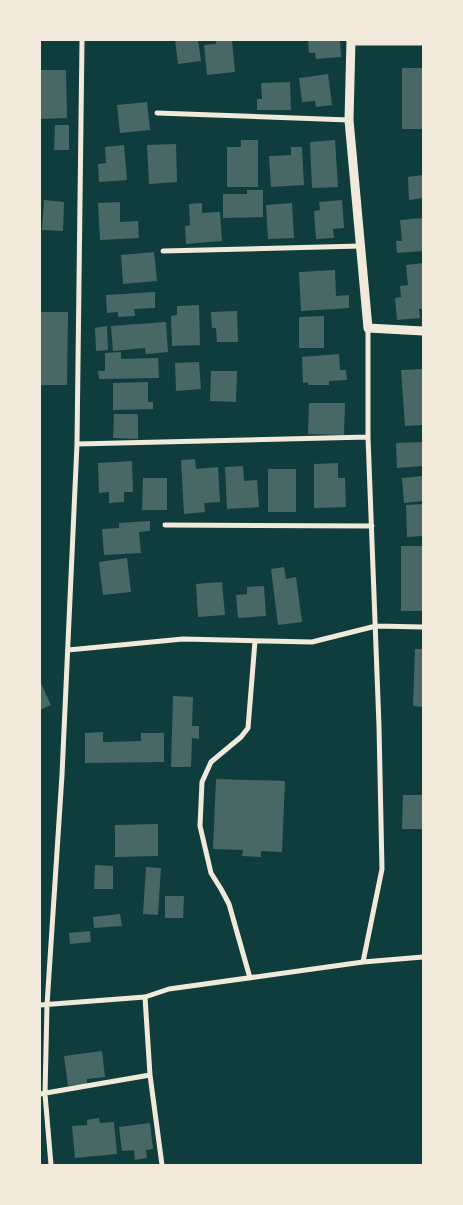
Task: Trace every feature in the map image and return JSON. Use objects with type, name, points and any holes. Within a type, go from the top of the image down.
[{"type":"street","points":[[51,1165],[42,1094],[62,775],[77,444],[82,40]]},
{"type":"street","points":[[363,962],[382,869],[376,626],[374,618],[368,437],[368,328],[349,120],[351,42],[423,43]]},
{"type":"street","points":[[157,113],[349,120]]},
{"type":"street","points":[[163,251],[361,246]]},
{"type":"street","points":[[368,328],[423,331]]},
{"type":"street","points":[[77,444],[368,437]]},
{"type":"street","points":[[165,525],[372,526]]},
{"type":"street","points":[[68,650],[183,639],[312,642],[376,626],[423,627]]},
{"type":"street","points":[[250,978],[229,904],[211,873],[200,826],[202,782],[211,762],[241,737],[248,728],[255,641]]},
{"type":"street","points":[[40,1005],[146,997],[169,989],[363,962],[423,957]]},
{"type":"street","points":[[146,997],[150,1075],[162,1165]]},
{"type":"street","points":[[42,1094],[150,1075]]},
{"type":"building","points":[[175,40],[198,40],[201,61],[178,64]]},
{"type":"building","points":[[216,40],[232,40],[235,72],[207,75],[204,45],[216,44]]},
{"type":"building","points":[[308,40],[340,40],[341,57],[316,59],[315,53],[309,53]]},
{"type":"building","points":[[402,68],[423,68],[423,129],[402,129]]},
{"type":"building","points":[[40,70],[66,70],[67,118],[40,119]]},
{"type":"building","points":[[328,74],[332,105],[316,107],[315,101],[302,102],[299,78]]},
{"type":"building","points":[[290,82],[291,110],[257,110],[257,99],[262,99],[261,83]]},
{"type":"building","points":[[147,102],[150,130],[120,133],[117,105]]},
{"type":"building","points":[[55,125],[69,125],[69,150],[54,150]]},
{"type":"building","points":[[241,140],[258,140],[258,187],[227,187],[227,147],[241,147]]},
{"type":"building","points":[[335,140],[338,187],[312,188],[310,142]]},
{"type":"building","points":[[176,144],[177,182],[149,184],[147,145]]},
{"type":"building","points":[[124,145],[127,180],[99,182],[98,164],[106,163],[105,147]]},
{"type":"building","points":[[291,147],[302,147],[304,185],[271,187],[269,156],[291,155]]},
{"type":"building","points":[[423,175],[423,198],[409,200],[408,177]]},
{"type":"building","points":[[247,190],[263,190],[263,217],[223,218],[223,194],[247,194]]},
{"type":"building","points":[[44,200],[64,202],[63,231],[42,230]]},
{"type":"building","points":[[342,200],[344,228],[333,229],[334,238],[316,239],[314,211],[320,210],[319,202]]},
{"type":"building","points":[[120,202],[120,222],[138,221],[139,238],[100,240],[98,203]]},
{"type":"building","points":[[202,203],[202,213],[220,212],[222,241],[186,244],[185,226],[190,225],[189,204]]},
{"type":"building","points":[[292,203],[294,238],[268,239],[266,205]]},
{"type":"building","points":[[423,218],[423,251],[397,253],[396,241],[402,241],[400,220]]},
{"type":"building","points":[[154,252],[157,281],[123,284],[121,255]]},
{"type":"building","points":[[423,263],[423,309],[419,309],[420,318],[397,320],[395,298],[401,297],[400,286],[408,285],[406,265]]},
{"type":"building","points":[[335,270],[336,296],[349,295],[349,308],[301,311],[299,272]]},
{"type":"building","points":[[155,292],[155,308],[134,309],[135,316],[118,317],[118,312],[107,313],[106,295]]},
{"type":"building","points":[[199,305],[200,345],[172,346],[171,316],[177,315],[177,306]]},
{"type":"building","points":[[237,311],[238,342],[217,342],[216,328],[212,328],[211,312]]},
{"type":"building","points":[[40,312],[68,312],[67,385],[40,385]]},
{"type":"building","points":[[324,316],[324,348],[299,348],[299,317]]},
{"type":"building","points":[[166,322],[168,352],[146,354],[145,348],[113,351],[111,326]]},
{"type":"building","points":[[107,326],[108,350],[96,351],[95,328]]},
{"type":"building","points":[[121,352],[121,359],[158,358],[159,378],[99,379],[98,371],[105,371],[105,353]]},
{"type":"building","points":[[339,354],[340,370],[346,370],[347,380],[329,381],[329,385],[308,385],[308,382],[303,383],[302,357]]},
{"type":"building","points":[[199,362],[201,389],[176,391],[175,363]]},
{"type":"building","points":[[423,369],[423,425],[405,426],[401,370]]},
{"type":"building","points":[[211,371],[237,371],[236,402],[210,401]]},
{"type":"building","points":[[148,382],[148,402],[153,402],[153,409],[113,410],[113,383]]},
{"type":"building","points":[[309,403],[345,403],[344,435],[308,434]]},
{"type":"building","points":[[114,414],[138,414],[138,439],[113,438]]},
{"type":"building","points":[[423,442],[423,466],[397,468],[396,443]]},
{"type":"building","points":[[195,459],[196,469],[218,467],[220,502],[204,503],[205,512],[184,514],[181,460]]},
{"type":"building","points":[[132,461],[133,492],[124,492],[124,502],[109,503],[109,492],[99,493],[98,463]]},
{"type":"building","points":[[338,463],[338,478],[345,478],[346,507],[314,508],[314,464]]},
{"type":"building","points":[[243,466],[244,481],[257,480],[259,507],[227,509],[225,467]]},
{"type":"building","points":[[268,469],[296,469],[296,512],[268,512]]},
{"type":"building","points":[[423,476],[423,501],[404,503],[402,478]]},
{"type":"building","points":[[143,478],[167,478],[167,510],[142,510]]},
{"type":"building","points":[[423,504],[423,536],[407,537],[406,505]]},
{"type":"building","points":[[150,521],[150,531],[139,532],[141,553],[104,555],[102,529],[119,528],[119,523]]},
{"type":"building","points":[[401,546],[423,546],[423,611],[401,611]]},
{"type":"building","points":[[127,558],[131,592],[103,595],[99,562]]},
{"type":"building","points":[[284,567],[286,579],[296,577],[302,622],[278,625],[271,569]]},
{"type":"building","points":[[222,582],[225,615],[198,617],[196,584]]},
{"type":"building","points":[[264,586],[266,616],[238,618],[236,595],[247,594],[247,587]]},
{"type":"building","points":[[415,649],[423,649],[423,707],[413,706]]},
{"type":"building","points":[[40,681],[51,705],[40,710]]},
{"type":"building","points":[[173,696],[193,697],[192,726],[199,726],[199,739],[192,738],[191,767],[171,767]]},
{"type":"building","points":[[103,732],[103,742],[141,741],[141,733],[164,733],[164,762],[85,763],[85,733]]},
{"type":"building","points":[[216,779],[285,781],[282,852],[261,851],[261,857],[242,856],[243,850],[213,849]]},
{"type":"building","points":[[403,795],[423,795],[423,829],[402,829]]},
{"type":"building","points":[[158,824],[158,856],[115,857],[115,825]]},
{"type":"building","points":[[95,865],[113,866],[113,889],[94,889]]},
{"type":"building","points":[[146,867],[161,868],[158,915],[143,914]]},
{"type":"building","points":[[165,896],[184,896],[183,918],[165,918]]},
{"type":"building","points":[[120,914],[122,926],[94,928],[93,917]]},
{"type":"building","points":[[90,931],[91,942],[70,944],[69,933]]},
{"type":"building","points":[[102,1051],[105,1077],[87,1079],[87,1084],[68,1086],[64,1056]]},
{"type":"building","points":[[99,1118],[100,1123],[114,1122],[117,1154],[75,1158],[72,1126],[87,1125],[87,1120]]},
{"type":"building","points":[[150,1123],[153,1149],[146,1150],[147,1158],[135,1160],[134,1150],[122,1151],[119,1127]]}]
